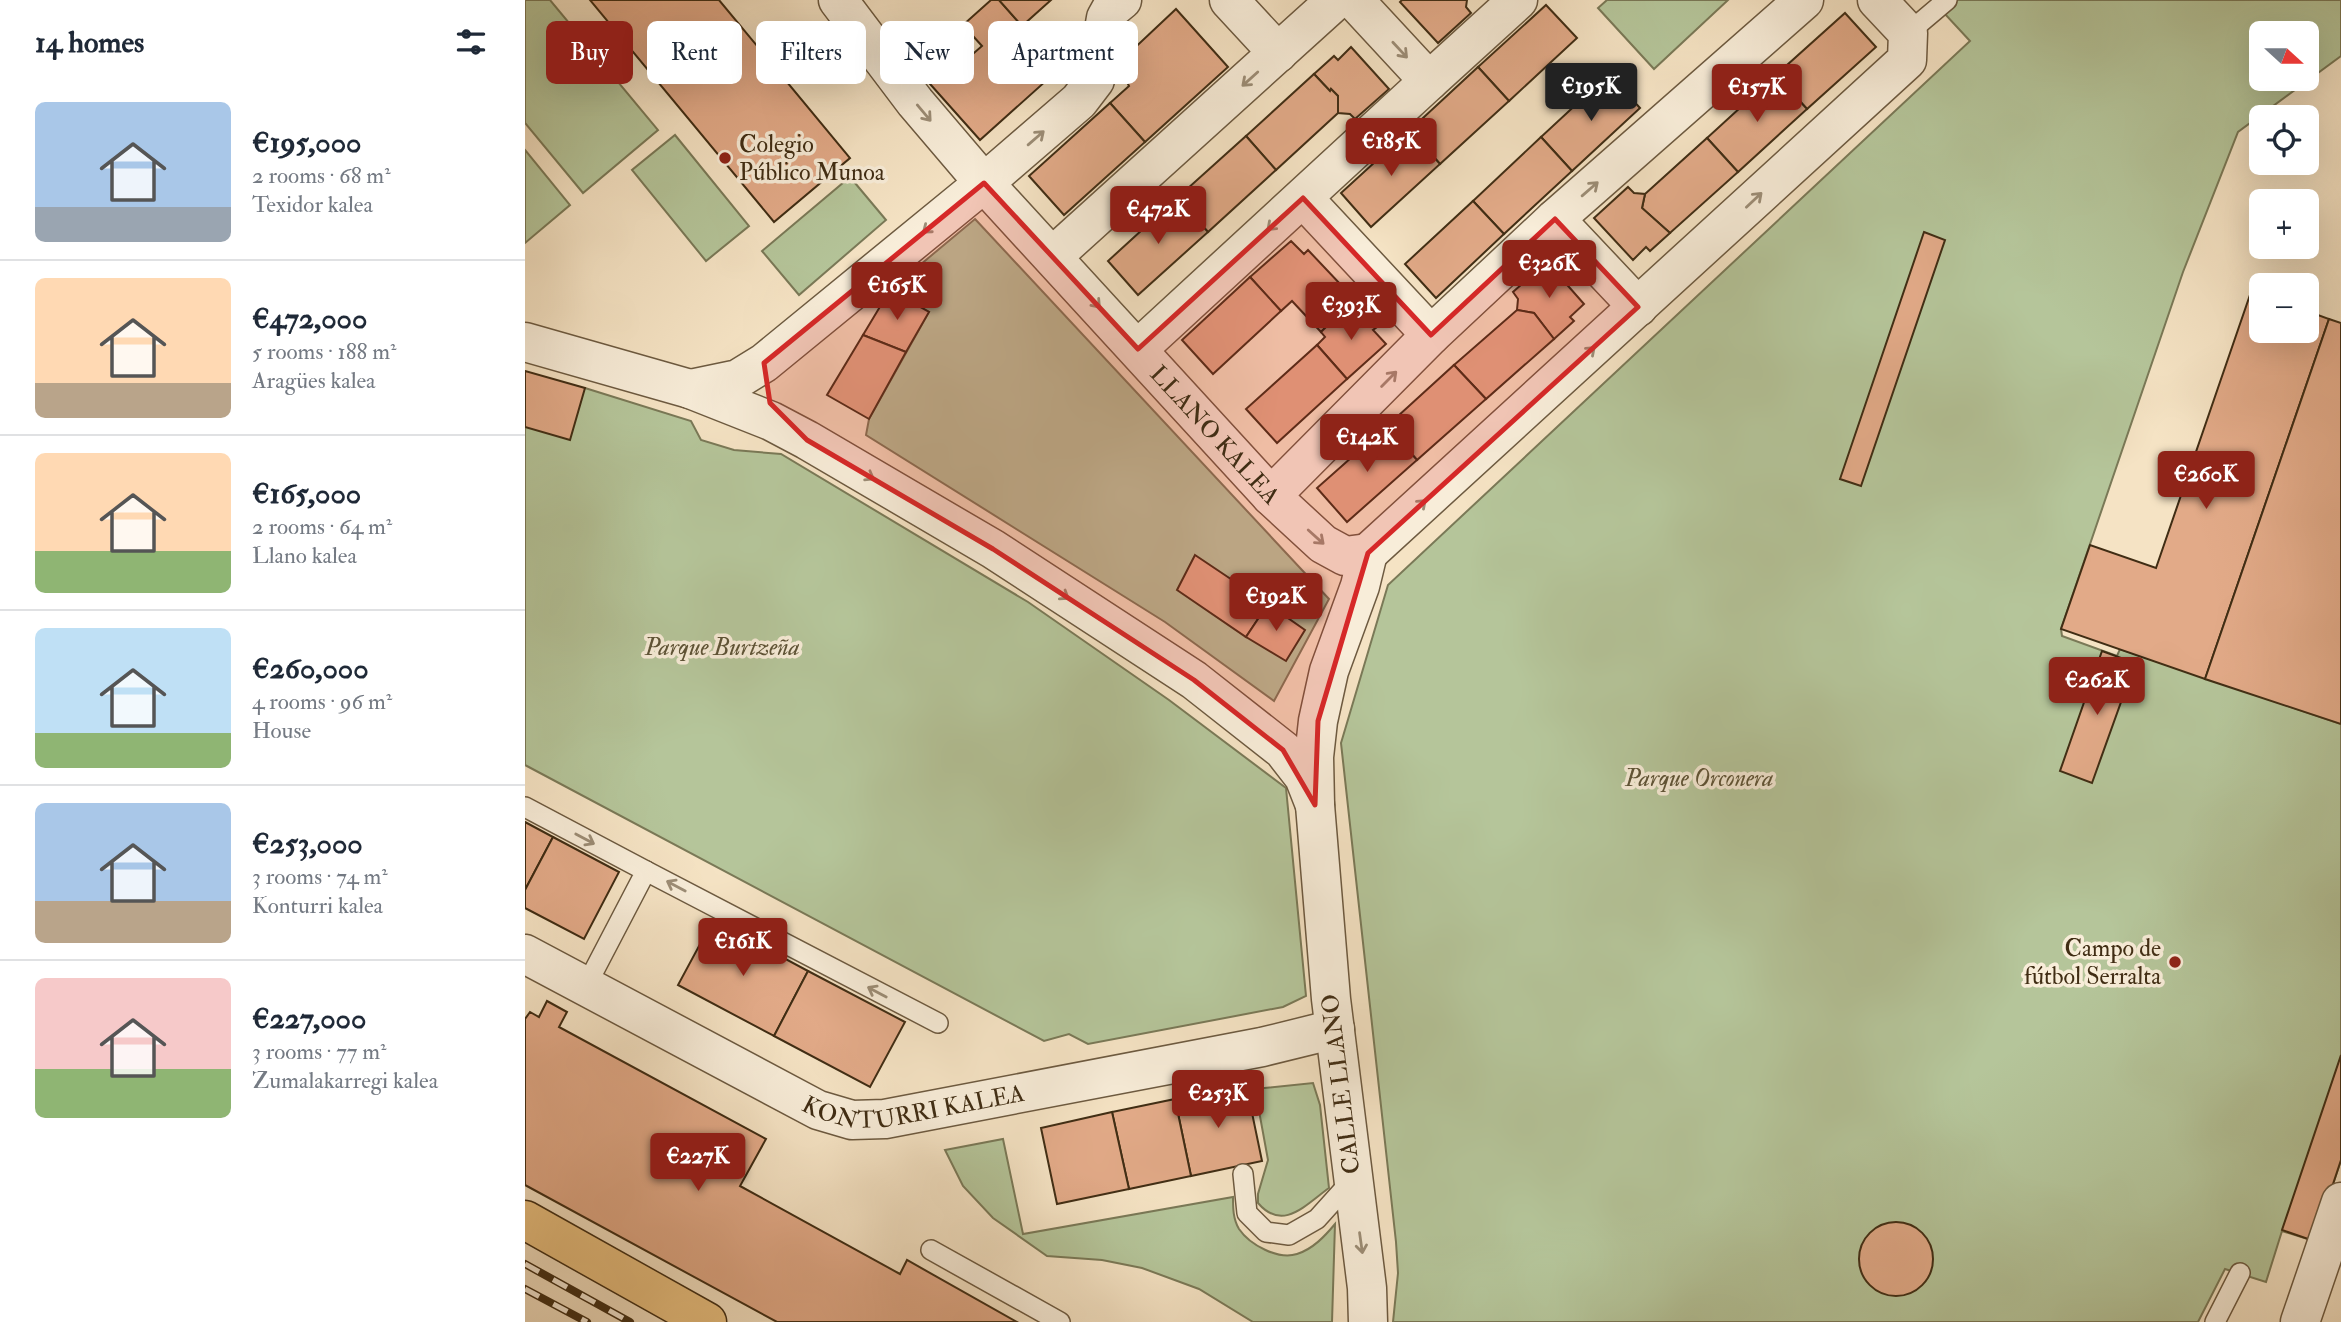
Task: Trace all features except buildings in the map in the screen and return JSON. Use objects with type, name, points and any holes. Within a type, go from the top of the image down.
[{"type":"main road","points":[[525,1220],[707,1322]]},
{"type":"street","points":[[690,389],[738,379],[764,363],[984,183],[1089,90],[1095,80],[1105,18],[1122,0]]},
{"type":"street","points":[[1229,0],[1278,54]]},
{"type":"street","points":[[1053,256],[1336,0]]},
{"type":"street","points":[[1354,0],[1429,81]]},
{"type":"street","points":[[1138,349],[1518,0]]},
{"type":"street","points":[[1271,496],[1431,335],[1555,219],[1804,0]]},
{"type":"street","points":[[1315,806],[1315,745],[1318,721],[1329,671],[1360,586],[1368,553],[1907,60],[1908,33],[1877,0]]},
{"type":"street","name":"LLANO KALEA","points":[[840,1],[915,102],[984,183],[1271,496],[1323,544],[1345,556],[1368,553]]},
{"type":"street","points":[[1303,198],[1431,335]]},
{"type":"street","points":[[1555,219],[1638,307]]},
{"type":"street","points":[[525,342],[690,389],[771,421],[993,549],[1194,680],[1253,725],[1283,750],[1304,777],[1315,806]]},
{"type":"street","points":[[764,363],[764,384],[770,403],[807,440]]},
{"type":"street","points":[[1253,725],[1273,728],[1290,721],[1326,684]]},
{"type":"street","name":"CALLE LLANO","points":[[1315,806],[1335,1029],[1367,1288],[1368,1322]]},
{"type":"street","name":"KONTURRI KALEA","points":[[525,954],[818,1110],[852,1120],[885,1119],[1262,1047],[1335,1029]]},
{"type":"street","points":[[2300,1322],[2341,1202]]},
{"type":"lane","points":[[1908,33],[1947,0]]},
{"type":"lane","points":[[525,807],[938,1023]]},
{"type":"lane","points":[[586,986],[646,871]]},
{"type":"lane","points":[[1243,1174],[1247,1213],[1266,1232],[1289,1235],[1317,1219],[1353,1179]]},
{"type":"lane","points":[[931,1250],[1060,1322]]},
{"type":"lane","points":[[2215,1322],[2240,1273]]},
{"type":"highlighted area","points":[[984,183],[1138,349],[1303,198],[1431,335],[1555,219],[1638,307],[1368,553],[1318,721],[1315,805],[1283,750],[1194,680],[993,549],[807,440],[770,403],[764,363]]},
{"type":"green space","points":[[525,0],[550,0],[567,21],[546,21],[546,84],[620,84],[658,130],[583,193],[525,123]]},
{"type":"green space","points":[[1607,0],[1728,0],[1654,69],[1598,8]]},
{"type":"green space","name":"Parque Orconera","points":[[1932,0],[2341,0],[2341,56],[2319,72],[2319,21],[2249,21],[2249,91],[2294,91],[2275,105],[2249,105],[2249,124],[2238,132],[2183,272],[2061,629],[2062,636],[2117,656],[2120,649],[2341,724],[2341,1160],[2314,1241],[2282,1231],[2266,1282],[2225,1269],[2198,1322],[1393,1322],[1398,1273],[1396,1242],[1341,743],[1388,585],[1970,41]]},
{"type":"green space","points":[[675,135],[749,226],[706,261],[632,170]]},
{"type":"green space","points":[[525,150],[570,205],[525,243]]},
{"type":"green space","points":[[850,177],[886,220],[799,295],[762,251]]},
{"type":"green space","points":[[975,219],[1329,599],[1274,701],[1165,622],[866,435],[869,419],[929,312],[890,290]]},
{"type":"green space","name":"Parque Burtzeña","points":[[585,388],[691,421],[701,440],[734,450],[781,454],[1028,602],[1169,700],[1286,788],[1306,996],[1283,1007],[1088,1044],[1069,1034],[1044,1041],[525,765],[525,427]]},
{"type":"green space","points":[[1313,1083],[1320,1105],[1329,1188],[1294,1213],[1276,1215],[1258,1203],[1268,1160],[1255,1089]]},
{"type":"green space","points":[[1003,1139],[1023,1234],[1233,1197],[1234,1217],[1239,1229],[1257,1246],[1273,1253],[1290,1255],[1303,1252],[1318,1242],[1335,1224],[1332,1322],[1253,1322],[1199,1289],[1142,1268],[1102,1260],[1047,1256],[993,1218],[963,1186],[945,1150]]},
{"type":"railway","points":[[525,1264],[630,1322]]},
{"type":"railway","points":[[525,1289],[587,1322]]},
{"type":"place","name":"Colegio Público Munoa","points":[[725,158]]},
{"type":"place","name":"Campo de fútbol Serralta","points":[[2175,962]]}]
